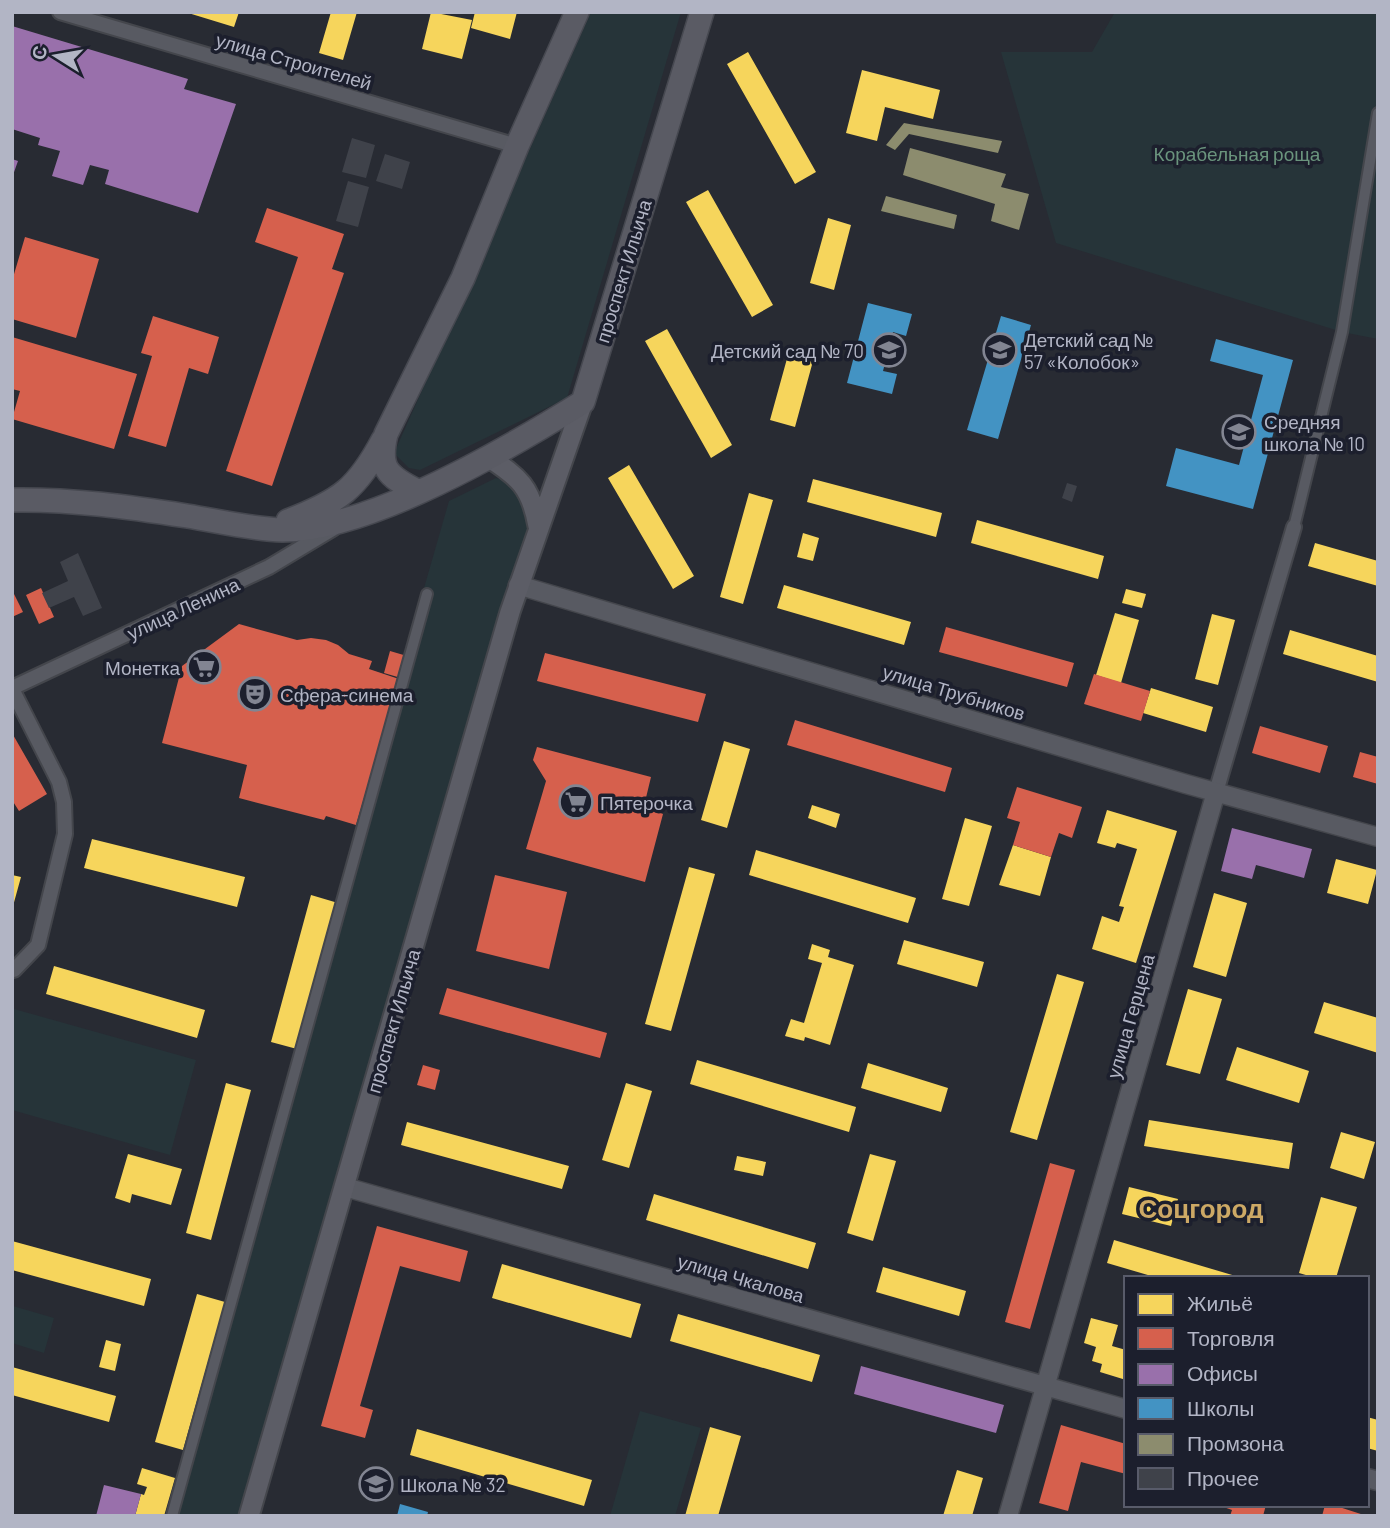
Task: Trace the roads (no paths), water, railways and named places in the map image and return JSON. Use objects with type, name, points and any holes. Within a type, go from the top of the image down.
[{"type":"main road","points":[[268,529],[317,510],[363,476],[463,278],[517,146],[577,12]]},
{"type":"main road","name":"проспект Ильича","points":[[249,1516],[519,585],[583,402],[702,12]]},
{"type":"main road","name":"улица Ленина","points":[[12,500],[56,499],[114,505],[268,529],[306,529],[349,519],[417,491],[488,457],[583,402]]},
{"type":"main road","points":[[386,434],[381,454],[384,465],[390,474],[417,491]]},
{"type":"main road","points":[[488,457],[518,477],[534,502],[538,527]]},
{"type":"street","name":"улица Строителей","points":[[60,12],[517,146]]},
{"type":"street","points":[[1294,527],[1342,332],[1378,113]]},
{"type":"street","name":"улица Ленина","points":[[12,688],[269,567],[349,519]]},
{"type":"street","name":"улица Герцена","points":[[1008,1516],[1294,527]]},
{"type":"street","name":"улица Трубников","points":[[519,585],[1216,792],[1378,837]]},
{"type":"street","points":[[172,1516],[427,594]]},
{"type":"street","points":[[12,688],[59,782],[64,802],[65,834],[38,945],[13,974]]},
{"type":"street","name":"улица Чкалова","points":[[345,1187],[1124,1408]]},
{"type":"place","name":"Детский сад № 70","points":[[889,350]]},
{"type":"place","name":"Детский сад № 57 «Колобок»","points":[[1000,350]]},
{"type":"place","name":"Средняя школа № 10","points":[[1239,432]]},
{"type":"place","name":"Монетка","points":[[204,667]]},
{"type":"place","name":"Сфера-синема","points":[[255,694]]},
{"type":"place","name":"Пятерочка","points":[[576,802]]},
{"type":"place","name":"Школа № 32","points":[[376,1484]]},
{"type":"district","name":"Соцгород","points":[[1201,1207]]},
{"type":"park label","name":"Корабельная роща","points":[[1237,153]]}]
